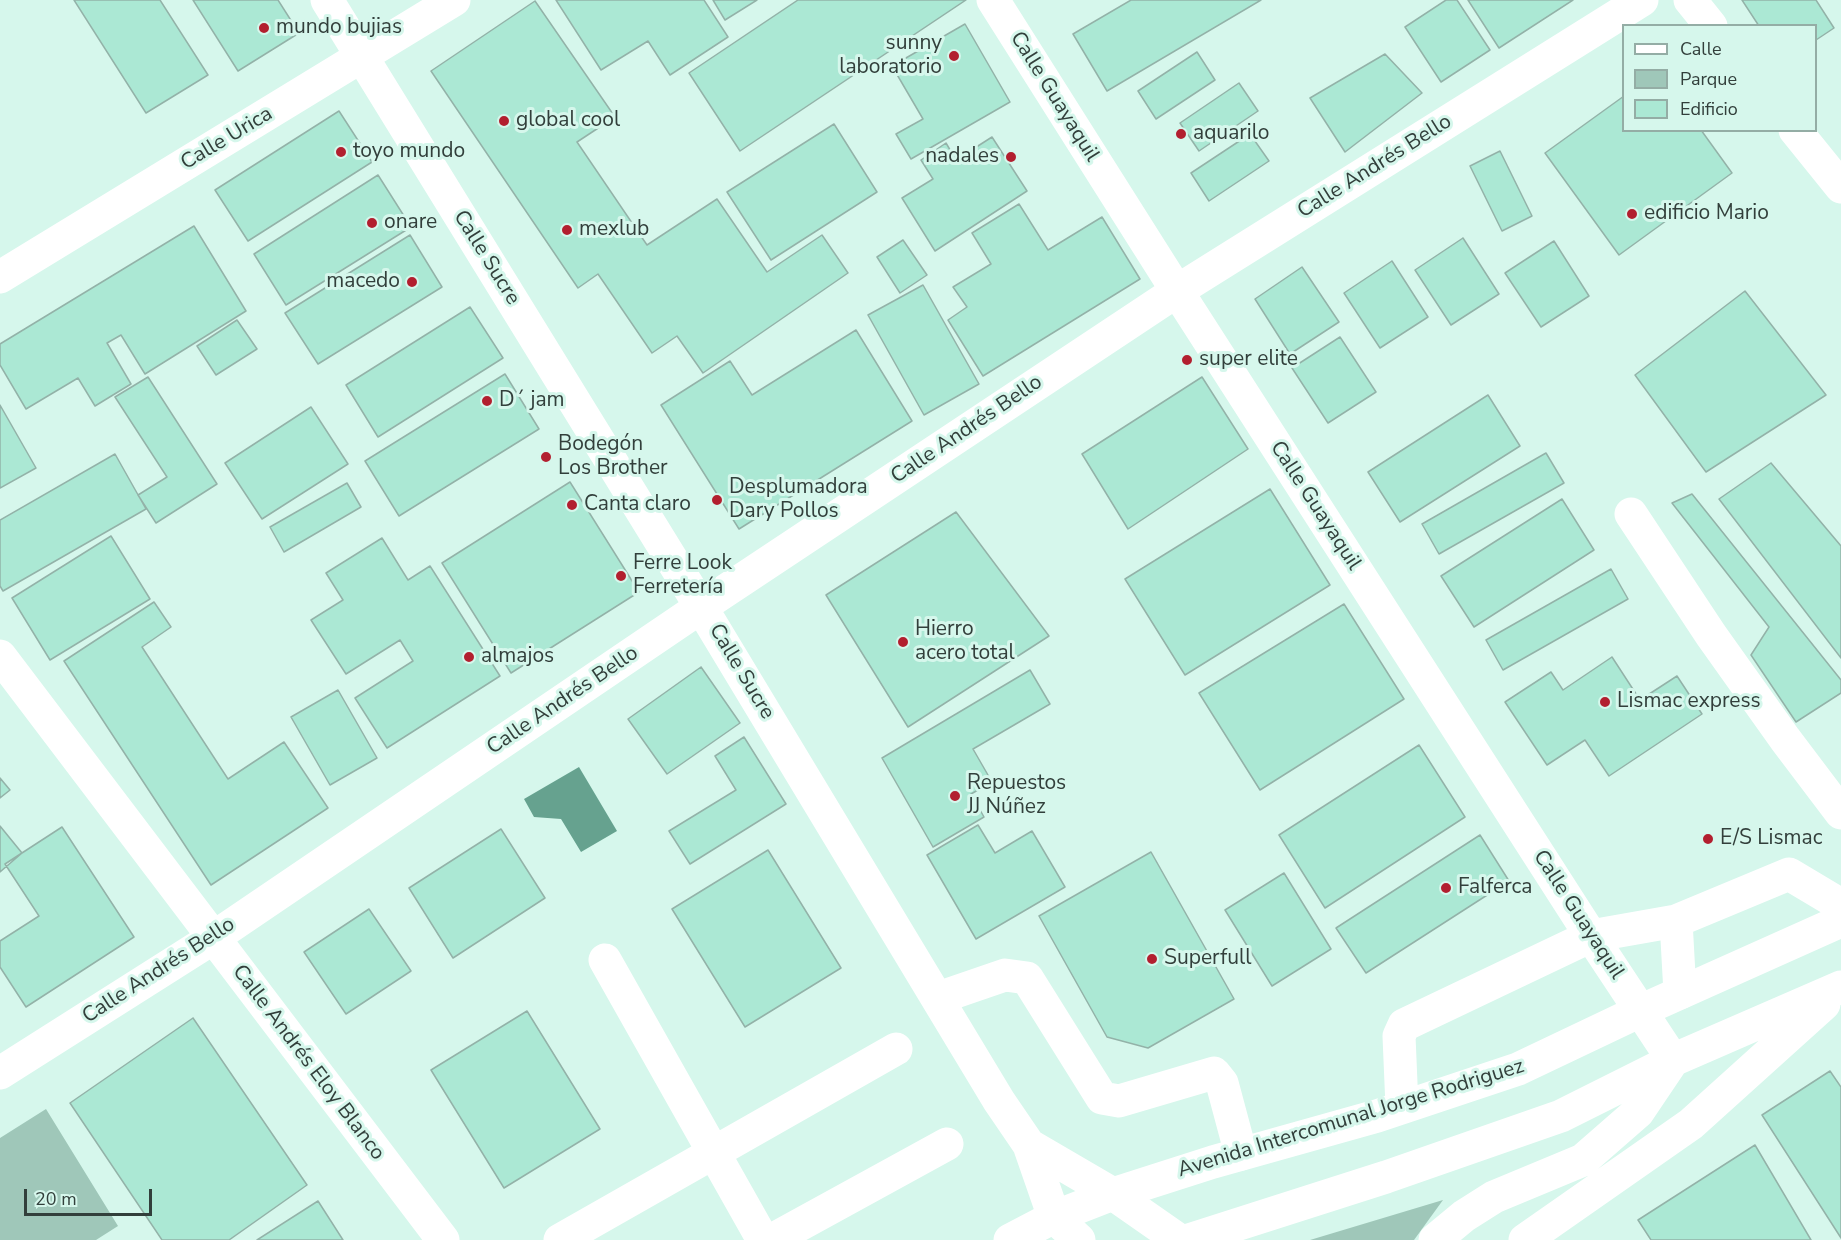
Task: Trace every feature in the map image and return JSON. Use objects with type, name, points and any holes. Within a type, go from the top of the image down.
[{"type":"street","name":"Calle Sucre","points":[[327,0],[701,607],[999,1101],[1029,1145]]},
{"type":"street","name":"Calle Urica","points":[[0,278],[454,0]]},
{"type":"street","name":"Calle Guayaquil","points":[[993,0],[1177,291],[1673,1060]]},
{"type":"street","name":"Calle Andrés Bello","points":[[0,1072],[213,938],[701,607],[1177,291],[1642,0]]},
{"type":"street","points":[[1690,0],[1709,24]]},
{"type":"street","points":[[1797,132],[1841,187]]},
{"type":"street","points":[[1631,514],[1711,635],[1841,813]]},
{"type":"street","name":"Calle Andrés Eloy Blanco","points":[[0,657],[443,1240]]},
{"type":"street","points":[[1402,1107],[1400,1036],[1404,1025],[1591,936],[1676,921],[1789,874],[1841,905]]},
{"type":"street","points":[[1676,921],[1680,993]]},
{"type":"street","name":"Avenida Intercomunal Jorge Rodriguez","points":[[1010,1240],[1054,1217],[1113,1194],[1402,1107],[1518,1069],[1640,1011],[1841,921]]},
{"type":"street","points":[[605,960],[763,1240]]},
{"type":"street","points":[[938,998],[1005,975],[1027,978],[1102,1098],[1119,1101],[1214,1073],[1222,1083],[1241,1154]]},
{"type":"street","points":[[1189,1240],[1386,1177],[1561,1116],[1673,1060],[1841,987]]},
{"type":"street","points":[[1525,1240],[1691,1124],[1841,987]]},
{"type":"street","points":[[560,1240],[896,1049]]},
{"type":"street","points":[[1435,1240],[1464,1216],[1494,1197],[1583,1160],[1638,1112],[1673,1060]]},
{"type":"street","points":[[772,1240],[947,1144]]},
{"type":"street","points":[[1029,1145],[1113,1194],[1179,1240]]},
{"type":"street","points":[[1029,1145],[1054,1217],[1079,1240]]},
{"type":"green space","points":[[46,1109],[118,1226],[96,1240],[0,1240],[0,1138]]},
{"type":"green space","points":[[1443,1200],[1414,1240],[1310,1240]]},
{"type":"shaded area","points":[[579,767],[617,831],[581,852],[561,819],[534,817],[524,799]]},
{"type":"building","points":[[74,0],[160,0],[208,75],[146,113]]},
{"type":"building","points":[[193,0],[278,0],[299,33],[238,71]]},
{"type":"building","points":[[556,0],[704,0],[728,37],[670,75],[648,41],[601,70]]},
{"type":"building","points":[[713,0],[757,0],[725,20]]},
{"type":"building","points":[[798,0],[966,0],[740,151],[689,73]]},
{"type":"building","points":[[1131,0],[1261,0],[1107,91],[1073,34]]},
{"type":"building","points":[[1446,0],[1457,0],[1490,50],[1441,82],[1405,27]]},
{"type":"building","points":[[1468,0],[1573,0],[1499,48]]},
{"type":"building","points":[[1742,0],[1816,0],[1834,28],[1817,39],[1817,24],[1758,24]]},
{"type":"building","points":[[535,1],[615,117],[577,142],[647,245],[717,199],[767,272],[822,235],[848,273],[703,373],[677,336],[652,353],[598,274],[578,288],[431,71]]},
{"type":"building","points":[[965,24],[1010,102],[911,159],[896,134],[923,119],[892,66]]},
{"type":"building","points":[[1197,52],[1215,80],[1156,119],[1138,91]]},
{"type":"building","points":[[1385,54],[1422,93],[1345,152],[1310,98]]},
{"type":"building","points":[[1239,83],[1258,111],[1199,151],[1180,123]]},
{"type":"building","name":"edificio Mario","points":[[1622,97],[1622,132],[1702,132],[1732,173],[1619,255],[1545,153]]},
{"type":"building","points":[[339,111],[372,162],[248,241],[215,190]]},
{"type":"building","points":[[834,124],[877,192],[771,260],[727,192]]},
{"type":"building","points":[[1250,134],[1269,161],[1209,201],[1191,173]]},
{"type":"building","points":[[992,137],[1027,191],[935,251],[902,198],[933,179],[921,160],[946,143],[956,160]]},
{"type":"building","points":[[1500,151],[1532,216],[1502,231],[1470,166]]},
{"type":"building","points":[[378,175],[411,227],[286,305],[254,254]]},
{"type":"building","points":[[1019,204],[1048,250],[1102,217],[1140,279],[983,376],[948,320],[967,307],[953,287],[991,264],[972,233]]},
{"type":"building","points":[[194,226],[246,311],[145,374],[121,335],[107,343],[131,384],[95,406],[78,378],[26,409],[0,365],[0,344]]},
{"type":"building","points":[[410,235],[442,287],[318,364],[285,313]]},
{"type":"building","points":[[1463,238],[1499,294],[1451,325],[1415,270]]},
{"type":"building","points":[[903,240],[927,275],[900,293],[877,257]]},
{"type":"building","points":[[1554,241],[1589,296],[1541,327],[1505,273]]},
{"type":"building","points":[[1392,261],[1428,317],[1380,348],[1344,293]]},
{"type":"building","points":[[1302,267],[1339,322],[1290,354],[1255,299]]},
{"type":"building","points":[[923,285],[979,384],[924,415],[868,315]]},
{"type":"building","points":[[1745,291],[1826,395],[1706,472],[1635,375]]},
{"type":"building","points":[[470,307],[503,358],[378,437],[346,385]]},
{"type":"building","points":[[237,320],[257,349],[216,375],[197,346]]},
{"type":"building","points":[[856,330],[912,421],[739,529],[661,405],[730,361],[752,395]]},
{"type":"building","points":[[1340,337],[1376,392],[1328,423],[1292,368]]},
{"type":"building","points":[[505,374],[539,429],[399,516],[365,461]]},
{"type":"building","points":[[148,377],[217,484],[156,523],[138,495],[167,477],[115,397]]},
{"type":"building","points":[[1202,377],[1248,449],[1128,529],[1082,454]]},
{"type":"building","points":[[1488,395],[1520,446],[1400,522],[1368,472]]},
{"type":"building","points":[[0,405],[36,468],[0,488]]},
{"type":"building","points":[[311,407],[348,464],[262,519],[225,463]]},
{"type":"building","points":[[1546,453],[1564,483],[1439,554],[1422,524]]},
{"type":"building","points":[[115,454],[146,509],[3,591],[0,586],[0,520]]},
{"type":"building","points":[[1771,463],[1841,546],[1841,658],[1719,499]]},
{"type":"building","points":[[570,482],[639,592],[511,673],[442,563]]},
{"type":"building","points":[[347,483],[361,507],[284,552],[270,527]]},
{"type":"building","points":[[1270,489],[1330,585],[1185,675],[1125,579]]},
{"type":"building","points":[[1692,494],[1841,680],[1841,693],[1796,722],[1751,655],[1769,627],[1672,503]]},
{"type":"building","points":[[1562,499],[1594,550],[1474,627],[1441,576]]},
{"type":"building","points":[[956,512],[1049,636],[908,727],[826,595]]},
{"type":"building","points":[[111,536],[150,599],[50,660],[12,598]]},
{"type":"building","points":[[382,538],[408,580],[430,566],[500,676],[387,748],[355,698],[413,661],[400,640],[346,674],[311,620],[343,600],[326,573]]},
{"type":"building","points":[[1611,569],[1628,599],[1503,670],[1486,640]]},
{"type":"building","points":[[154,602],[171,627],[142,647],[228,779],[284,742],[328,808],[211,885],[64,661]]},
{"type":"building","points":[[1344,604],[1404,699],[1260,790],[1199,693]]},
{"type":"building","points":[[1612,657],[1640,700],[1677,676],[1702,714],[1609,776],[1585,740],[1547,765],[1505,702],[1551,672],[1563,690]]},
{"type":"building","points":[[701,667],[740,723],[667,774],[628,719]]},
{"type":"building","points":[[1030,670],[1050,704],[973,749],[992,782],[971,794],[984,817],[933,847],[882,758]]},
{"type":"building","points":[[338,690],[377,758],[330,785],[291,717]]},
{"type":"building","points":[[744,737],[786,804],[690,864],[669,831],[736,790],[715,756]]},
{"type":"building","points":[[1419,745],[1465,817],[1325,908],[1279,835]]},
{"type":"building","points":[[0,778],[10,790],[0,798]]},
{"type":"building","points":[[978,825],[995,853],[1032,831],[1065,887],[976,939],[927,855]]},
{"type":"building","points":[[0,826],[22,853],[0,872]]},
{"type":"building","points":[[62,827],[134,937],[26,1007],[0,967],[0,941],[39,916],[5,864]]},
{"type":"building","points":[[501,829],[545,898],[453,958],[409,888]]},
{"type":"building","points":[[1480,835],[1509,881],[1366,973],[1336,928]]},
{"type":"building","points":[[768,850],[841,968],[745,1027],[672,909]]},
{"type":"building","points":[[1151,852],[1234,999],[1148,1048],[1107,1037],[1039,916]]},
{"type":"building","points":[[1284,873],[1331,949],[1272,986],[1225,910]]},
{"type":"building","points":[[369,909],[411,971],[346,1014],[304,952]]},
{"type":"building","points":[[527,1011],[600,1129],[504,1188],[431,1070]]},
{"type":"building","points":[[193,1018],[307,1185],[229,1240],[162,1240],[70,1103]]},
{"type":"building","points":[[1830,1071],[1841,1087],[1841,1238],[1762,1115]]},
{"type":"building","points":[[1755,1145],[1811,1240],[1651,1240],[1638,1220]]},
{"type":"building","points":[[318,1201],[343,1240],[257,1240]]},
{"type":"place","name":"mundo bujias","points":[[264,28]]},
{"type":"place","name":"sunny laboratorio","points":[[954,56]]},
{"type":"place","name":"global cool","points":[[504,121]]},
{"type":"place","name":"aquarilo","points":[[1181,134]]},
{"type":"place","name":"toyo mundo","points":[[341,152]]},
{"type":"place","name":"nadales","points":[[1011,157]]},
{"type":"place","name":"edificio Mario","points":[[1632,214]]},
{"type":"place","name":"onare","points":[[372,223]]},
{"type":"place","name":"mexlub","points":[[567,230]]},
{"type":"place","name":"macedo","points":[[412,282]]},
{"type":"place","name":"super elite","points":[[1187,360]]},
{"type":"place","name":"D´ jam","points":[[487,401]]},
{"type":"place","name":"Bodegón Los Brother","points":[[546,457]]},
{"type":"place","name":"Desplumadora Dary Pollos","points":[[717,500]]},
{"type":"place","name":"Canta claro","points":[[572,505]]},
{"type":"place","name":"Ferre Look Ferretería","points":[[621,576]]},
{"type":"place","name":"Hierro acero total","points":[[903,642]]},
{"type":"place","name":"almajos","points":[[469,657]]},
{"type":"place","name":"Lismac express","points":[[1605,702]]},
{"type":"place","name":"Repuestos JJ Núñez","points":[[955,796]]},
{"type":"place","name":"E/S Lismac","points":[[1708,839]]},
{"type":"place","name":"Falferca","points":[[1446,888]]},
{"type":"place","name":"Superfull","points":[[1152,959]]}]
